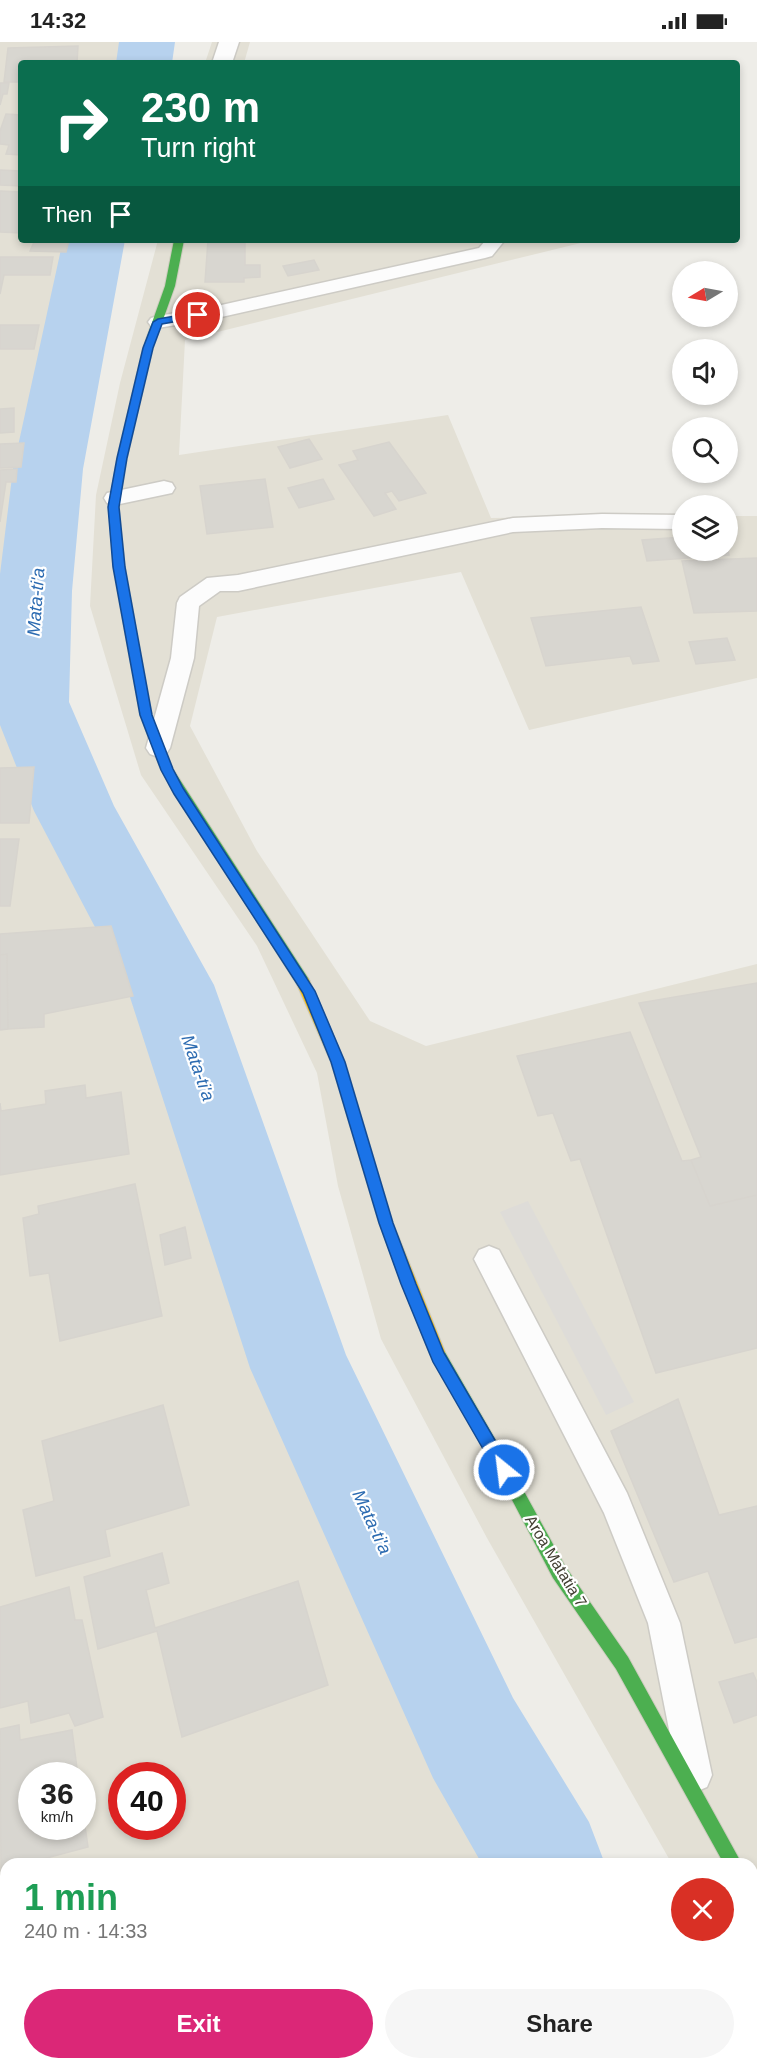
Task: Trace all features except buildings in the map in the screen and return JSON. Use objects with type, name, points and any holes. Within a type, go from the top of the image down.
[{"type":"street","points":[[223,60],[229,42]]},
{"type":"street","name":"Aroa Matatia 7","points":[[178,243],[170,286],[148,348],[115,498],[114,523],[119,567],[146,715],[158,748],[179,791],[309,991],[338,1062],[352,1104],[389,1232],[439,1357],[493,1449],[559,1572],[622,1663],[730,1858]]},
{"type":"lane","points":[[158,322],[218,312],[485,252],[493,243]]},
{"type":"lane","points":[[115,498],[164,488]]},
{"type":"lane","points":[[158,748],[184,643],[188,603],[215,583],[238,583],[513,525],[602,521],[672,522]]},
{"type":"lane","points":[[489,1259],[616,1504],[663,1623],[695,1778],[687,1783]]},
{"type":"shaded area","points":[[0,42],[137,42],[134,60],[18,60],[18,243],[83,243],[79,255],[8,671],[54,812],[145,973],[484,1858],[0,1858]]},
{"type":"shaded area","points":[[212,42],[250,42],[245,60],[206,60]]},
{"type":"shaded area","points":[[157,243],[581,243],[185,340],[179,455],[448,415],[491,518],[672,516],[672,561],[738,561],[738,516],[757,516],[757,678],[529,730],[461,572],[217,617],[190,726],[257,851],[370,1021],[426,1046],[757,964],[757,1858],[669,1858],[487,1538],[381,1339],[338,1186],[317,1073],[257,946],[141,775],[90,606],[96,495],[120,383]]},
{"type":"shaded area","points":[[528,1201],[634,1402],[606,1415],[500,1212]]},
{"type":"waterway","name":"Mata-ti'a","points":[[144,60],[147,42]]},
{"type":"waterway","name":"Mata-ti'a","points":[[93,243],[48,469],[35,591],[30,702],[75,811],[170,985],[300,1368],[473,1738],[543,1858]]},
{"type":"traffic: fast","points":[[178,243],[170,286],[148,348],[122,458],[114,508],[119,567],[146,715],[167,770],[303,982]]},
{"type":"traffic: fast","points":[[437,1352],[493,1449],[559,1572],[622,1663],[730,1858]]},
{"type":"traffic: slow","points":[[303,982],[338,1062],[386,1223],[437,1352]]},
{"type":"route","points":[[198,315],[158,322],[148,348],[122,458],[114,507],[119,567],[146,715],[167,770],[179,791],[248,901],[309,991],[338,1062],[386,1223],[408,1284],[439,1357],[504,1470]]}]
